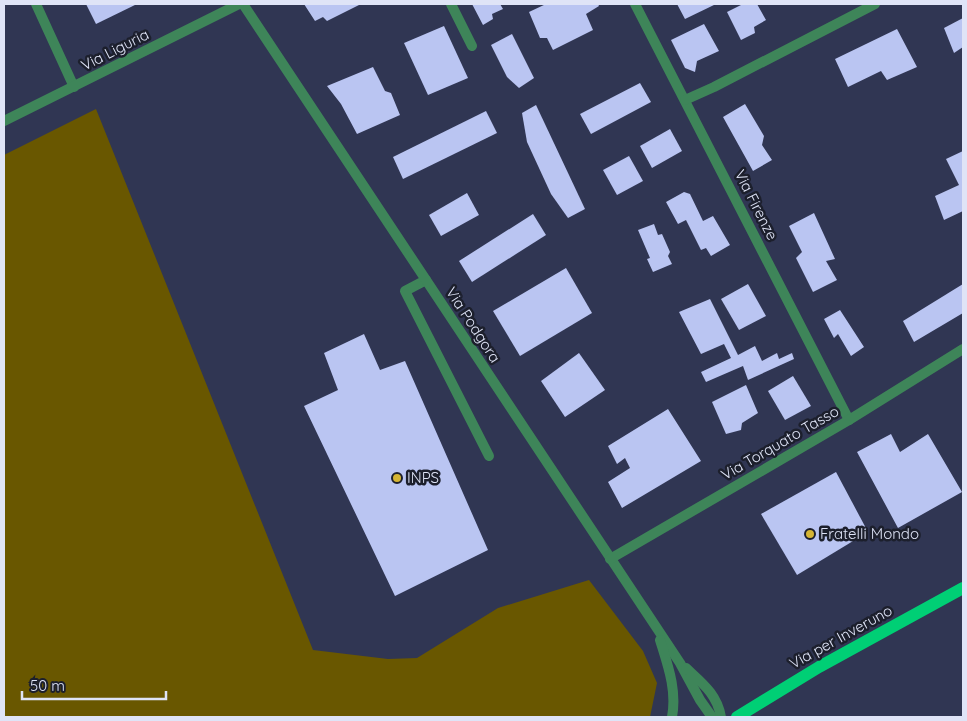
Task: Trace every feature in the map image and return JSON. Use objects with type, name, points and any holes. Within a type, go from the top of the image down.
[{"type":"main road","name":"Via per Inveruno","points":[[737,717],[819,667],[963,588]]},
{"type":"street","points":[[36,4],[74,87]]},
{"type":"street","name":"Via Liguria","points":[[4,121],[241,4]]},
{"type":"street","name":"Via Podgora","points":[[241,4],[426,280],[656,630],[680,662],[712,693],[719,706],[721,717]]},
{"type":"street","points":[[451,4],[472,46]]},
{"type":"street","name":"Via Firenze","points":[[635,4],[849,420]]},
{"type":"street","points":[[685,100],[714,88],[875,4]]},
{"type":"street","points":[[426,280],[404,291],[489,456]]},
{"type":"street","name":"Via Torquato Tasso","points":[[610,559],[849,420],[963,349]]},
{"type":"street","points":[[656,630],[672,684],[675,701],[672,717]]},
{"type":"street","name":"Via Podgora","points":[[680,662],[700,700],[712,717]]},
{"type":"shaded area","points":[[96,109],[313,650],[388,659],[417,658],[498,608],[589,580],[643,651],[657,683],[650,717],[4,717],[4,155]]},
{"type":"building","points":[[86,4],[137,4],[96,24]]},
{"type":"building","points":[[304,4],[361,4],[327,21],[323,17],[315,21]]},
{"type":"building","points":[[472,4],[500,4],[503,9],[492,14],[493,19],[483,25]]},
{"type":"building","points":[[546,4],[598,4],[599,6],[586,14],[593,30],[553,50],[547,38],[540,38],[529,12]]},
{"type":"building","points":[[677,4],[716,4],[685,19]]},
{"type":"building","points":[[743,4],[757,4],[766,20],[754,27],[755,33],[741,40],[727,12]]},
{"type":"building","points":[[963,18],[963,47],[954,53],[944,28]]},
{"type":"building","points":[[704,24],[719,51],[697,61],[695,72],[685,68],[671,40]]},
{"type":"building","points":[[444,26],[468,78],[428,95],[404,43]]},
{"type":"building","points":[[897,29],[917,67],[887,80],[881,71],[848,87],[835,59]]},
{"type":"building","points":[[512,34],[534,78],[519,88],[507,77],[491,45]]},
{"type":"building","points":[[373,67],[385,91],[391,93],[400,115],[357,134],[341,104],[327,86]]},
{"type":"building","points":[[640,83],[651,102],[591,134],[580,114]]},
{"type":"building","points":[[745,104],[764,136],[762,145],[772,160],[753,171],[723,117]]},
{"type":"building","points":[[536,105],[585,209],[568,218],[551,194],[527,142],[522,113]]},
{"type":"building","points":[[486,111],[497,133],[403,179],[393,157]]},
{"type":"building","points":[[670,129],[682,151],[652,168],[640,146]]},
{"type":"building","points":[[963,151],[963,211],[944,220],[935,196],[959,185],[946,159]]},
{"type":"building","points":[[629,156],[643,181],[617,195],[603,170]]},
{"type":"building","points":[[684,192],[690,194],[703,221],[713,216],[730,245],[711,256],[706,248],[701,250],[686,220],[678,224],[666,202]]},
{"type":"building","points":[[467,193],[479,215],[441,236],[429,215]]},
{"type":"building","points":[[814,213],[835,259],[826,261],[837,280],[813,292],[796,258],[802,252],[789,226]]},
{"type":"building","points":[[533,214],[546,235],[472,282],[459,261]]},
{"type":"building","points":[[654,224],[658,235],[662,234],[670,252],[668,256],[672,264],[653,272],[647,259],[650,258],[638,230]]},
{"type":"building","points":[[566,268],[592,313],[520,356],[493,311]]},
{"type":"building","points":[[748,284],[766,316],[739,330],[721,299]]},
{"type":"building","points":[[963,284],[963,313],[914,342],[903,321]]},
{"type":"building","points":[[710,299],[738,355],[755,346],[762,361],[777,353],[779,359],[792,353],[794,359],[748,380],[743,366],[706,382],[701,372],[731,358],[724,344],[701,354],[679,312]]},
{"type":"building","points":[[840,310],[864,347],[851,356],[838,334],[834,338],[824,319]]},
{"type":"building","name":"INPS","points":[[364,334],[380,370],[405,361],[488,550],[395,596],[304,406],[338,390],[324,353]]},
{"type":"building","points":[[579,353],[605,390],[565,417],[541,381]]},
{"type":"building","points":[[793,376],[811,406],[785,420],[768,391]]},
{"type":"building","points":[[746,385],[758,413],[742,423],[741,430],[726,434],[712,402]]},
{"type":"building","points":[[668,409],[701,461],[622,508],[608,482],[630,468],[625,458],[617,464],[608,446]]},
{"type":"building","points":[[891,434],[900,452],[928,434],[962,492],[898,528],[857,452]]},
{"type":"building","points":[[836,472],[868,532],[797,575],[761,514]]},
{"type":"place","name":"INPS","points":[[397,478]]},
{"type":"place","name":"Fratelli Mondo","points":[[810,534]]}]
